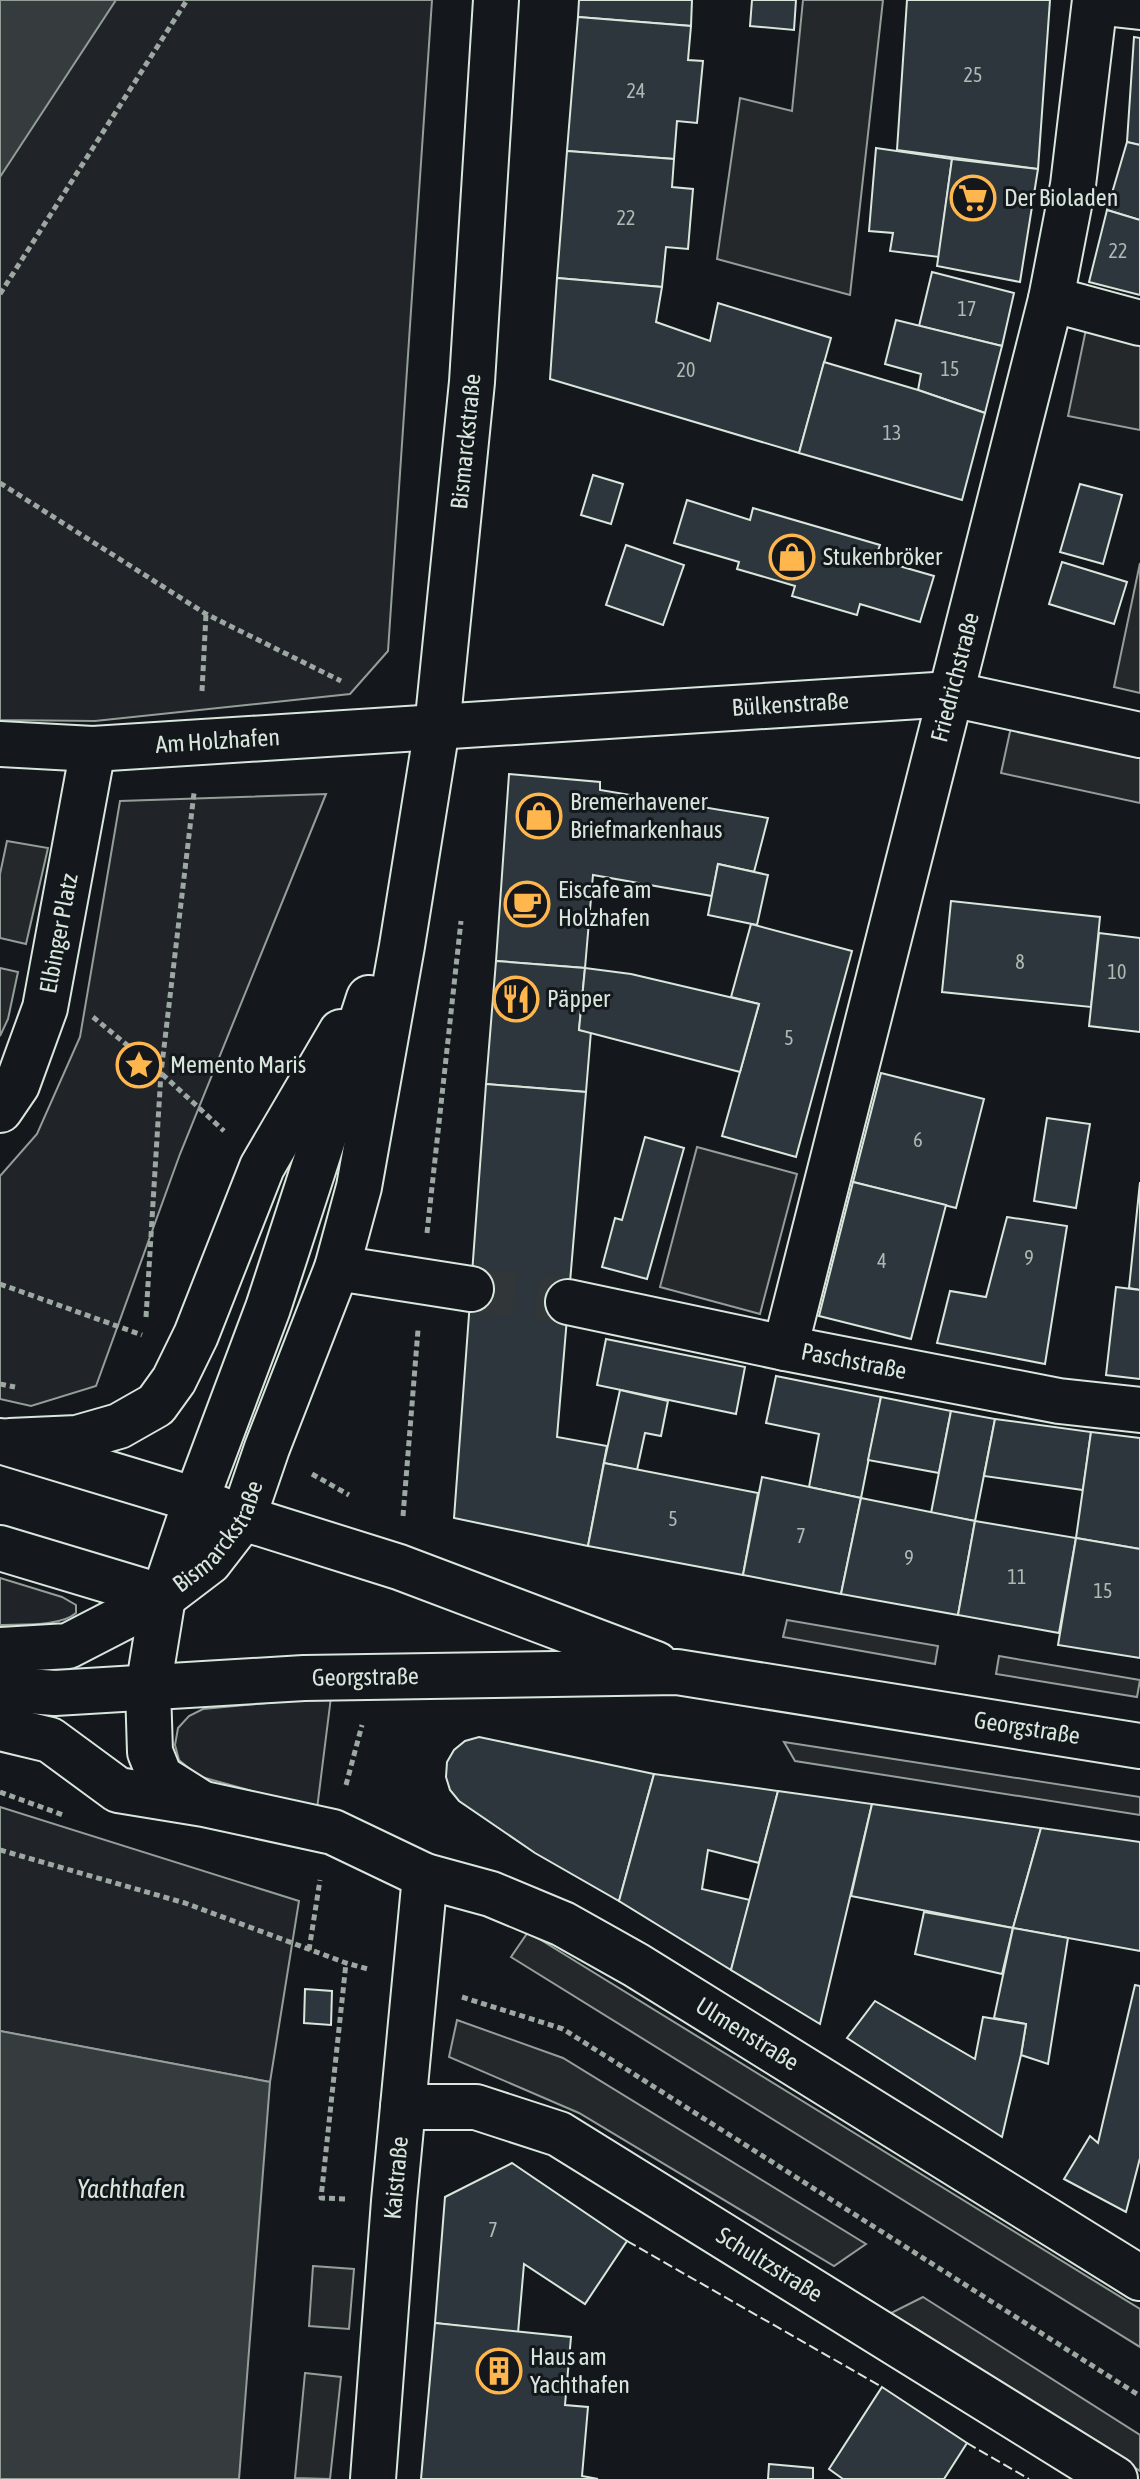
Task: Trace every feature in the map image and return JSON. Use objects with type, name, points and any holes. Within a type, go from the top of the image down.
[{"type":"street","name":"Bismarckstraße","points":[[163,1597],[209,1562],[243,1518],[337,1268],[359,1187],[437,728],[472,382],[496,0]]},
{"type":"street","points":[[1095,1],[1140,7]]},
{"type":"street","name":"Friedrichstraße","points":[[785,1348],[1051,299],[1073,185],[1095,1]]},
{"type":"street","points":[[1051,299],[1140,323]]},
{"type":"street","name":"Bülkenstraße","points":[[437,728],[951,694],[1140,735]]},
{"type":"street","name":"Am Holzhafen","points":[[0,744],[93,749],[437,728]]},
{"type":"street","name":"Elbinger Platz","points":[[0,1110],[17,1085],[45,1008],[93,749]]},
{"type":"street","name":"Bismarckstraße","points":[[163,1597],[273,1294],[376,975],[412,880]]},
{"type":"street","name":"Bismarckstraße","points":[[2,1442],[77,1438],[119,1426],[156,1405],[174,1380],[196,1335],[262,1167],[376,975]]},
{"type":"street","points":[[337,1268],[471,1289]]},
{"type":"street","name":"Paschstraße","points":[[568,1302],[1059,1401],[1140,1410]]},
{"type":"street","points":[[2,1442],[196,1500]]},
{"type":"street","name":"Georgstraße","points":[[196,1500],[399,1567],[677,1672]]},
{"type":"street","points":[[0,1548],[163,1597]]},
{"type":"street","points":[[0,1650],[68,1646],[163,1597]]},
{"type":"street","points":[[163,1597],[148,1689],[150,1752],[160,1777],[204,1804]]},
{"type":"street","name":"Georgstraße","points":[[148,1689],[304,1678],[677,1672],[1140,1746]]},
{"type":"street","points":[[0,1689],[55,1693],[148,1689]]},
{"type":"street","points":[[0,1728],[50,1740],[118,1790],[204,1804],[333,1832]]},
{"type":"street","name":"Ulmenstraße","points":[[333,1832],[425,1876],[491,1894],[563,1924],[636,1965],[1140,2278]]},
{"type":"street","name":"Kaistraße","points":[[373,2479],[394,2201],[425,1876]]},
{"type":"street","name":"Schultzstraße","points":[[403,2107],[476,2107],[559,2134],[1115,2479]]},
{"type":"path","points":[[0,294],[187,0]]},
{"type":"path","points":[[0,483],[206,614],[342,681]]},
{"type":"path","points":[[0,1284],[144,1336],[161,1073],[200,743],[206,614]]},
{"type":"path","points":[[402,1526],[422,1281],[462,911]]},
{"type":"path","points":[[50,982],[161,1073],[262,1167]]},
{"type":"path","points":[[309,1950],[320,1876],[375,1676]]},
{"type":"path","points":[[0,1850],[185,1903],[346,1963],[415,1981],[563,2029],[1140,2396]]},
{"type":"path","points":[[346,1963],[321,2198],[394,2201]]},
{"type":"shaded area","points":[[0,0],[432,0],[388,651],[350,694],[95,721],[0,720]]},
{"type":"shaded area","points":[[803,0],[883,0],[850,295],[717,259],[740,98],[792,111]]},
{"type":"shaded area","points":[[1090,310],[1140,323],[1140,430],[1068,416]]},
{"type":"shaded area","points":[[1140,563],[1140,693],[1114,687]]},
{"type":"shaded area","points":[[1011,727],[1140,755],[1140,803],[1001,773]]},
{"type":"shaded area","points":[[326,794],[180,1154],[96,1386],[31,1406],[0,1399],[0,1176],[37,1134],[80,1037],[120,801]]},
{"type":"shaded area","points":[[7,841],[48,848],[26,944],[0,938],[0,874]]},
{"type":"shaded area","points":[[0,968],[18,972],[8,1019],[0,1036]]},
{"type":"shaded area","points":[[697,1147],[797,1174],[760,1314],[660,1287]]},
{"type":"shaded area","points":[[0,1578],[62,1597],[76,1605],[76,1613],[50,1623],[0,1625]]},
{"type":"shaded area","points":[[787,1620],[938,1646],[935,1664],[783,1637]]},
{"type":"shaded area","points":[[999,1656],[1140,1680],[1137,1697],[996,1674]]},
{"type":"shaded area","points":[[331,1697],[317,1809],[198,1776],[179,1760],[175,1745],[178,1728],[189,1716],[203,1709]]},
{"type":"shaded area","points":[[784,1742],[1140,1797],[1140,1815],[795,1761]]},
{"type":"shaded area","points":[[0,1807],[299,1901],[270,2082],[0,2031]]},
{"type":"shaded area","points":[[528,1932],[1140,2309],[1140,2347],[511,1957]]},
{"type":"shaded area","points":[[457,2020],[563,2058],[866,2244],[834,2266],[579,2113],[449,2057]]},
{"type":"shaded area","points":[[313,2266],[354,2269],[349,2329],[309,2326]]},
{"type":"shaded area","points":[[923,2297],[1140,2435],[1140,2471],[889,2314]]},
{"type":"shaded area","points":[[305,2373],[341,2377],[330,2479],[295,2478]]},
{"type":"water","points":[[0,0],[116,0],[0,177]]},
{"type":"water","name":"Yachthafen","points":[[0,2031],[270,2082],[239,2479],[0,2479]]},
{"type":"building","points":[[579,0],[692,0],[691,26],[578,17]]},
{"type":"building","points":[[752,0],[796,0],[794,30],[750,26]]},
{"type":"building","points":[[907,0],[1050,0],[1038,169],[897,150]]},
{"type":"building","points":[[578,17],[691,26],[688,60],[703,61],[697,123],[677,121],[674,159],[567,151]]},
{"type":"building","points":[[1134,37],[1140,38],[1140,145],[1127,142]]},
{"type":"building","points":[[1127,142],[1140,145],[1140,220],[1107,210]]},
{"type":"building","points":[[876,148],[952,159],[939,257],[890,251],[893,233],[869,231]]},
{"type":"building","points":[[567,151],[674,159],[672,187],[693,189],[688,249],[666,247],[662,287],[557,278]]},
{"type":"building","points":[[952,159],[1038,169],[1020,282],[937,266]]},
{"type":"building","points":[[1107,210],[1140,220],[1140,295],[1089,282]]},
{"type":"building","points":[[932,272],[1014,293],[1002,346],[919,326]]},
{"type":"building","points":[[557,278],[662,287],[656,322],[710,341],[718,303],[831,338],[799,453],[550,379]]},
{"type":"building","points":[[896,320],[1002,346],[985,413],[918,390],[921,374],[885,364]]},
{"type":"building","points":[[824,362],[985,413],[962,500],[799,453]]},
{"type":"building","points":[[593,475],[623,484],[611,524],[581,515]]},
{"type":"building","points":[[1080,484],[1122,495],[1103,564],[1060,552]]},
{"type":"building","points":[[687,500],[750,520],[753,508],[880,545],[875,559],[934,576],[920,622],[860,604],[857,615],[792,596],[795,586],[737,569],[739,562],[674,543]]},
{"type":"building","points":[[626,545],[684,565],[663,625],[606,605]]},
{"type":"building","points":[[1062,562],[1127,582],[1114,624],[1049,604]]},
{"type":"building","points":[[509,774],[600,782],[600,790],[768,818],[754,872],[718,864],[712,896],[593,875],[585,968],[496,961]]},
{"type":"building","points":[[718,864],[768,875],[757,925],[708,915]]},
{"type":"building","points":[[951,901],[1100,917],[1091,1007],[942,992]]},
{"type":"building","points":[[751,924],[852,951],[796,1157],[722,1136],[759,1004],[731,997]]},
{"type":"building","points":[[1099,933],[1140,938],[1140,1032],[1089,1026]]},
{"type":"building","points":[[496,961],[585,968],[579,1030],[591,1031],[586,1092],[486,1084]]},
{"type":"building","points":[[585,968],[631,974],[759,1004],[740,1072],[579,1030]]},
{"type":"building","points":[[881,1073],[984,1099],[956,1208],[853,1182]]},
{"type":"building","points":[[486,1084],[586,1092],[557,1437],[607,1446],[588,1546],[454,1518]]},
{"type":"building","points":[[1047,1118],[1090,1124],[1076,1208],[1034,1201]]},
{"type":"building","points":[[645,1137],[684,1148],[647,1279],[602,1267],[615,1218],[622,1220]]},
{"type":"building","points":[[853,1182],[946,1205],[911,1339],[819,1316]]},
{"type":"building","points":[[1140,1182],[1140,1290],[1129,1288]]},
{"type":"building","points":[[1007,1217],[1067,1226],[1045,1364],[937,1343],[950,1291],[986,1297]]},
{"type":"building","points":[[1116,1287],[1140,1290],[1140,1379],[1106,1375]]},
{"type":"building","points":[[606,1339],[745,1367],[736,1414],[597,1385]]},
{"type":"building","points":[[776,1376],[881,1397],[861,1498],[809,1487],[819,1434],[766,1423]]},
{"type":"building","points":[[620,1390],[668,1401],[661,1436],[645,1433],[637,1470],[604,1463]]},
{"type":"building","points":[[881,1397],[951,1411],[939,1473],[868,1460]]},
{"type":"building","points":[[951,1411],[995,1419],[975,1521],[931,1513]]},
{"type":"building","points":[[995,1419],[1091,1432],[1083,1490],[984,1476]]},
{"type":"building","points":[[1091,1432],[1140,1438],[1140,1549],[1076,1538]]},
{"type":"building","points":[[604,1463],[758,1493],[743,1575],[588,1546]]},
{"type":"building","points":[[762,1477],[861,1498],[841,1594],[743,1575]]},
{"type":"building","points":[[861,1498],[975,1521],[958,1615],[841,1594]]},
{"type":"building","points":[[975,1521],[1076,1538],[1059,1633],[958,1615]]},
{"type":"building","points":[[1076,1538],[1140,1549],[1140,1658],[1058,1645]]},
{"type":"building","points":[[479,1737],[654,1774],[619,1901],[535,1853],[459,1801],[450,1790],[446,1777],[447,1762],[454,1750],[465,1741]]},
{"type":"building","points":[[654,1774],[778,1791],[759,1863],[708,1850],[702,1889],[750,1900],[731,1970],[619,1901]]},
{"type":"building","points":[[778,1791],[872,1804],[820,2024],[731,1970]]},
{"type":"building","points":[[872,1804],[1041,1828],[1013,1928],[851,1896]]},
{"type":"building","points":[[1041,1828],[1140,1842],[1140,1951],[1013,1928]]},
{"type":"building","points":[[924,1912],[1013,1928],[1002,1974],[915,1954]]},
{"type":"building","points":[[1013,1928],[1068,1938],[1048,2064],[1021,2055],[1026,2024],[994,2018]]},
{"type":"building","points":[[1135,1985],[1140,1986],[1140,2158],[1126,2212],[1064,2179],[1090,2136],[1098,2143]]},
{"type":"building","points":[[305,1989],[332,1991],[331,2025],[304,2023]]},
{"type":"building","points":[[875,2001],[975,2059],[983,2017],[1026,2024],[1002,2137],[847,2038]]},
{"type":"building","points":[[512,2163],[627,2241],[585,2304],[524,2264],[518,2333],[435,2323],[445,2197]]},
{"type":"building","name":"Haus am Yachthafen","points":[[435,2323],[571,2337],[565,2405],[588,2407],[582,2476],[598,2479],[421,2479]]},
{"type":"building","points":[[882,2387],[967,2443],[944,2479],[843,2479],[829,2469]]},
{"type":"building","points":[[769,2464],[813,2468],[813,2479],[768,2479]]},
{"type":"tunnel","points":[[471,1289],[568,1302]]},
{"type":"fence","points":[[627,2241],[882,2387]]},
{"type":"fence","points":[[967,2443],[1029,2479]]},
{"type":"place","name":"Der Bioladen","points":[[973,198]]},
{"type":"place","name":"Stukenbröker","points":[[792,557]]},
{"type":"place","name":"Bremerhavener Briefmarkenhaus","points":[[539,816]]},
{"type":"place","name":"Eiscafe am Holzhafen","points":[[527,904]]},
{"type":"place","name":"Päpper","points":[[516,999]]},
{"type":"place","name":"Memento Maris","points":[[139,1065]]},
{"type":"place","name":"Haus am Yachthafen","points":[[499,2371]]}]
